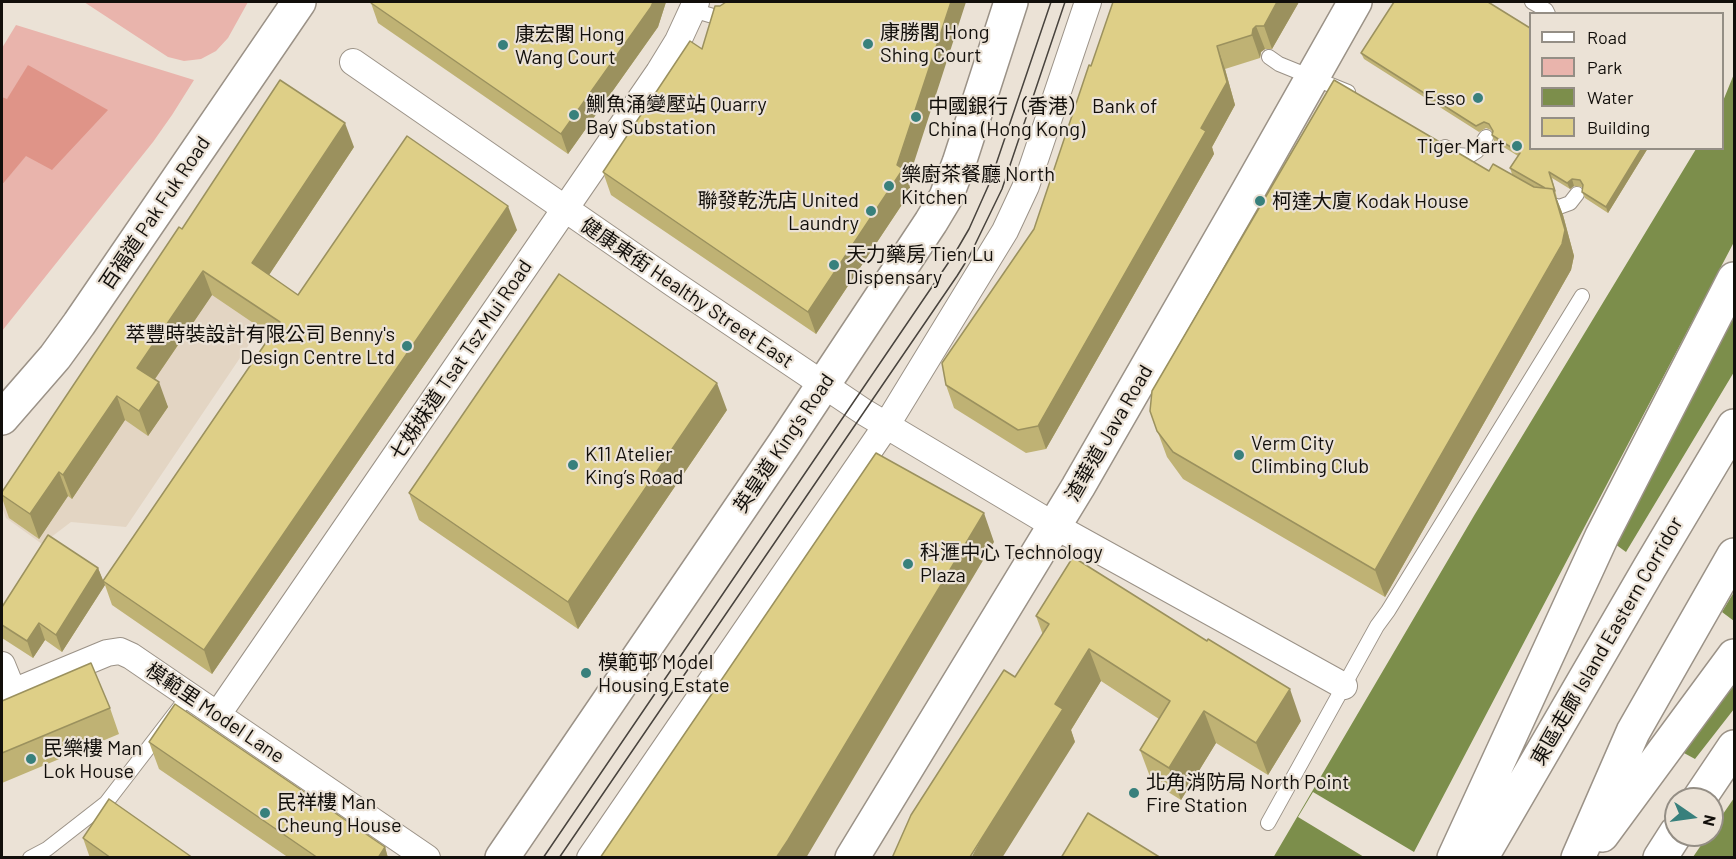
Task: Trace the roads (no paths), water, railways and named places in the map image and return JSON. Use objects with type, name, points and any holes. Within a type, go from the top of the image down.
[{"type":"main road","name":"百福道 Pak Fuk Road","points":[[2,418],[48,365],[79,324],[299,2]]},
{"type":"main road","name":"英皇道 King's Road","points":[[502,858],[823,386],[946,197],[1011,2]]},
{"type":"main road","name":"渣華道 Java Road","points":[[852,858],[1055,526],[1355,2]]},
{"type":"main road","points":[[1454,858],[1602,537],[1734,279]]},
{"type":"main road","name":"東區走廊 Island Eastern Corridor","points":[[1480,858],[1734,426]]},
{"type":"main road","points":[[1578,858],[1633,732],[1734,555]]},
{"type":"main road","points":[[1584,858],[1734,656]]},
{"type":"main road","points":[[1707,787],[1734,747]]},
{"type":"street","points":[[590,858],[886,426],[1005,231],[1026,186],[1088,2]]},
{"type":"street","name":"七姊妹道 Tsat Tsz Mui Road","points":[[218,714],[659,72],[678,41],[695,6]]},
{"type":"street","name":"健康東街 Healthy Street East","points":[[353,62],[823,386],[886,426],[1055,526],[1344,686]]},
{"type":"street","name":"模範里 Model Lane","points":[[2,665],[7,694],[100,655],[120,651],[218,714],[427,858]]},
{"type":"lane","points":[[1532,2],[1549,12]]},
{"type":"lane","points":[[695,6],[726,20]]},
{"type":"lane","points":[[1269,57],[1279,64],[1341,88],[1360,99]]},
{"type":"lane","points":[[1458,155],[1468,156],[1477,150],[1486,136]]},
{"type":"lane","points":[[1429,138],[1478,166]]},
{"type":"lane","points":[[1528,194],[1548,205],[1559,207],[1570,203],[1577,194]]},
{"type":"lane","points":[[1268,823],[1377,626],[1582,296]]},
{"type":"lane","points":[[30,858],[47,849],[106,803],[189,695]]},
{"type":"water","points":[[1734,74],[1734,857],[1273,858],[1475,514],[1695,150],[1724,150],[1724,99]]},
{"type":"tram line","points":[[543,858],[955,253],[969,229],[990,182],[1051,2]]},
{"type":"tram line","points":[[559,858],[969,257],[1002,189],[1065,2]]},
{"type":"place","name":"康勝閣 Hong Shing Court","points":[[868,44]]},
{"type":"place","name":"康宏閣 Hong Wang Court","points":[[503,45]]},
{"type":"place","name":"Esso","points":[[1478,98]]},
{"type":"place","name":"鰂魚涌變壓站 Quarry Bay Substation","points":[[574,115]]},
{"type":"place","name":"中國銀行（香港） Bank of China (Hong Kong)","points":[[916,117]]},
{"type":"place","name":"Tiger Mart","points":[[1517,146]]},
{"type":"place","name":"樂廚茶餐廳 North Kitchen","points":[[889,186]]},
{"type":"place","name":"柯達大廈 Kodak House","points":[[1260,201]]},
{"type":"place","name":"聯發乾洗店 United Laundry","points":[[871,211]]},
{"type":"place","name":"天力藥房 Tien Lu Dispensary","points":[[834,265]]},
{"type":"place","name":"萃豐時裝設計有限公司 Benny's Design Centre Ltd","points":[[407,346]]},
{"type":"place","name":"Verm City Climbing Club","points":[[1239,455]]},
{"type":"place","name":"K11 Atelier King’s Road","points":[[573,465]]},
{"type":"place","name":"科滙中心 Technology Plaza","points":[[908,564]]},
{"type":"place","name":"模範邨 Model Housing Estate","points":[[586,673]]},
{"type":"place","name":"民樂樓 Man Lok House","points":[[31,759]]},
{"type":"place","name":"北角消防局 North Point Fire Station","points":[[1134,793]]},
{"type":"place","name":"民祥樓 Man Cheung House","points":[[265,813]]}]
